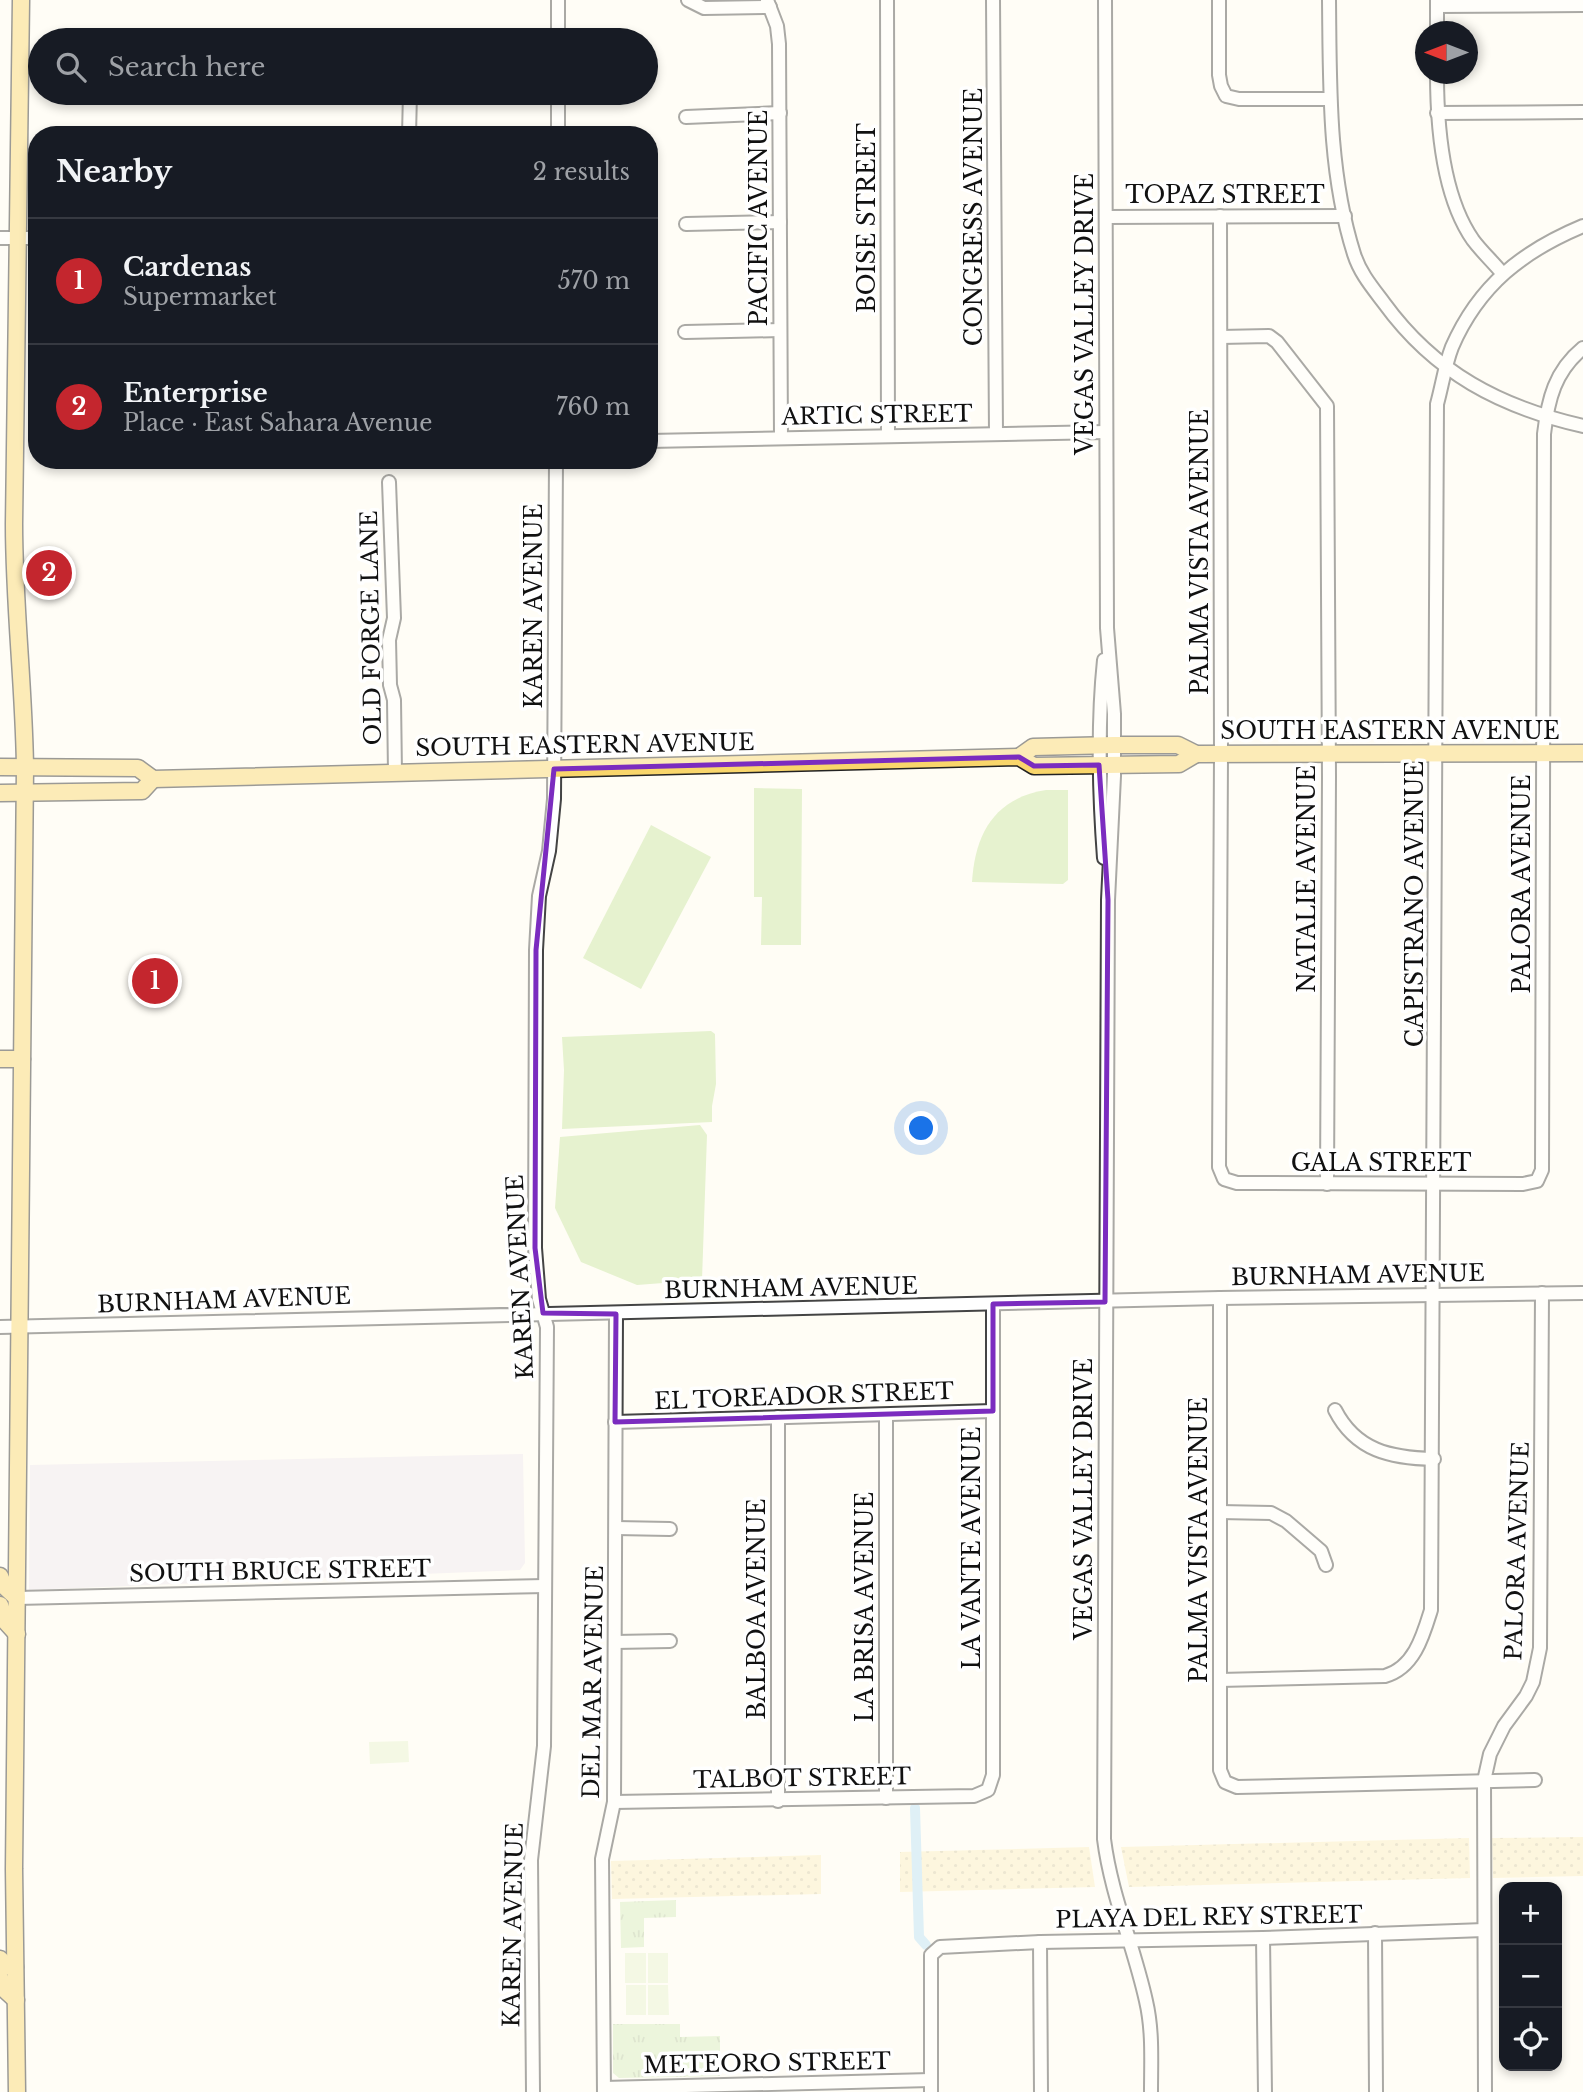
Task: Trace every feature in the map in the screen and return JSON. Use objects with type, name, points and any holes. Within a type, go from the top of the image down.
[{"type":"main road","points":[[17,2092],[17,1598],[25,721],[7,522],[17,238],[21,0]]},
{"type":"main road","name":"SOUTH EASTERN AVENUE","points":[[1019,757],[1033,747],[1106,745],[1178,745],[1196,754],[1583,753]]},
{"type":"main road","name":"SOUTH EASTERN AVENUE","points":[[0,768],[138,768],[153,779],[1019,757],[1034,766],[1179,764],[1196,754]]},
{"type":"main road","name":"SOUTH EASTERN AVENUE","points":[[0,793],[142,791],[153,779]]},
{"type":"main road","points":[[0,1059],[22,1059]]},
{"type":"main road","points":[[0,1576],[4,1586],[17,1598]]},
{"type":"main road","points":[[0,1605],[6,1622],[17,1634]]},
{"type":"main road","points":[[0,1959],[6,1966],[15,1966]]},
{"type":"main road","points":[[0,1978],[4,1989],[16,2000]]},
{"type":"street","points":[[558,0],[558,28]]},
{"type":"street","points":[[688,0],[704,8],[768,3]]},
{"type":"street","name":"BOISE STREET","points":[[887,0],[888,436]]},
{"type":"street","name":"CONGRESS AVENUE","points":[[993,0],[996,433]]},
{"type":"street","name":"VEGAS VALLEY DRIVE","points":[[1105,0],[1107,628],[1098,714],[1106,745],[1108,900],[1104,1839],[1113,1890],[1150,2020],[1151,2092]]},
{"type":"street","points":[[1219,0],[1219,75],[1226,96],[1239,99],[1330,99]]},
{"type":"street","points":[[1329,0],[1332,140],[1345,216],[1361,273],[1397,321],[1426,350],[1467,382],[1514,407],[1546,418],[1583,426]]},
{"type":"street","name":"PACIFIC AVENUE","points":[[768,3],[777,26],[779,44],[781,438]]},
{"type":"street","points":[[1437,21],[1437,3],[1583,5]]},
{"type":"street","points":[[1437,84],[1437,113],[1450,189],[1463,224],[1474,242],[1502,273],[1552,239],[1583,226]]},
{"type":"street","points":[[409,126],[410,105]]},
{"type":"street","points":[[558,105],[558,126]]},
{"type":"street","points":[[1437,113],[1583,112]]},
{"type":"street","points":[[686,117],[780,113]]},
{"type":"street","name":"PALMA VISTA AVENUE","points":[[1220,216],[1222,754],[1219,1167],[1224,1180]]},
{"type":"street","name":"TOPAZ STREET","points":[[1106,217],[1345,216]]},
{"type":"street","points":[[686,224],[780,222]]},
{"type":"street","points":[[0,238],[28,238]]},
{"type":"street","name":"CAPISTRANO AVENUE","points":[[1220,1680],[1385,1676],[1395,1673],[1404,1668],[1412,1656],[1424,1633],[1431,1610],[1434,1459],[1437,404],[1451,349],[1466,321],[1502,273]]},
{"type":"street","points":[[685,332],[780,330]]},
{"type":"street","name":"NATALIE AVENUE","points":[[1221,337],[1269,336],[1277,342],[1327,406],[1329,753],[1326,1184]]},
{"type":"street","name":"PALORA AVENUE","points":[[1537,1181],[1542,1170],[1544,433],[1547,402],[1561,370],[1583,348]]},
{"type":"street","name":"ARTIC STREET","points":[[658,441],[1106,432]]},
{"type":"street","name":"KAREN AVENUE","points":[[533,2092],[531,1860],[544,1746],[547,1327],[539,1299],[535,1248],[536,950],[539,896],[549,851],[554,769],[556,469]]},
{"type":"street","name":"OLD FORGE LANE","points":[[389,482],[394,618],[389,640],[390,685],[394,700],[395,773]]},
{"type":"street","name":"GALA STREET","points":[[1224,1180],[1237,1184],[1523,1184],[1537,1181]]},
{"type":"street","name":"PALORA AVENUE","points":[[1485,2092],[1484,1781],[1490,1754],[1504,1726],[1533,1682],[1540,1648],[1542,1293]]},
{"type":"street","name":"BURNHAM AVENUE","points":[[0,1327],[1220,1298],[1583,1293]]},
{"type":"street","name":"PALMA VISTA AVENUE","points":[[1220,1298],[1220,1770],[1225,1782],[1237,1787],[1484,1781]]},
{"type":"street","name":"LA VANTE AVENUE","points":[[988,1790],[993,1775],[993,1304]]},
{"type":"street","name":"DEL MAR AVENUE","points":[[604,2090],[602,1859],[614,1802],[616,1314]]},
{"type":"street","points":[[1335,1410],[1342,1424],[1361,1442],[1375,1450],[1405,1458],[1434,1459]]},
{"type":"street","name":"EL TOREADOR STREET","points":[[615,1422],[993,1411]]},
{"type":"street","name":"LA BRISA AVENUE","points":[[886,1415],[886,1798]]},
{"type":"street","name":"BALBOA AVENUE","points":[[778,1417],[778,1801]]},
{"type":"street","points":[[1220,1512],[1271,1513],[1286,1521],[1321,1551],[1326,1565]]},
{"type":"street","points":[[616,1528],[670,1529]]},
{"type":"street","name":"SOUTH BRUCE STREET","points":[[17,1598],[545,1586]]},
{"type":"street","points":[[615,1642],[670,1641]]},
{"type":"street","points":[[1484,1781],[1535,1780]]},
{"type":"street","name":"TALBOT STREET","points":[[614,1802],[974,1796],[988,1790]]},
{"type":"street","name":"PLAYA DEL REY STREET","points":[[931,2086],[931,1955],[935,1950],[1040,1942],[1128,1942],[1484,1930]]},
{"type":"street","points":[[1375,1933],[1376,2092]]},
{"type":"street","points":[[1264,1938],[1265,2092]]},
{"type":"street","points":[[1040,1942],[1041,2092]]},
{"type":"street","name":"METEORO STREET","points":[[604,2090],[931,2086]]},
{"type":"highlighted area","points":[[1019,757],[1034,766],[1099,765],[1108,900],[1105,1302],[993,1304],[993,1411],[615,1422],[616,1314],[543,1313],[535,1248],[536,950],[554,769]]},
{"type":"shaded area","points":[[523,1454],[525,1563],[520,1570],[29,1590],[30,1465]]},
{"type":"green space","points":[[754,788],[802,789],[801,945],[761,945],[762,897],[754,897]]},
{"type":"green space","points":[[1046,790],[1068,790],[1068,880],[1063,884],[972,882],[978,848],[991,821],[1013,801]]},
{"type":"green space","points":[[651,825],[711,857],[641,989],[583,958]]},
{"type":"green space","points":[[711,1031],[715,1034],[716,1084],[712,1122],[562,1129],[562,1037]]},
{"type":"green space","points":[[700,1125],[707,1135],[702,1280],[637,1285],[581,1262],[555,1208],[560,1137]]},
{"type":"green space","points":[[408,1741],[409,1762],[370,1764],[369,1742]]},
{"type":"green space","points":[[676,1900],[676,1917],[644,1918],[644,1947],[621,1948],[620,1902]]},
{"type":"green space","points":[[625,1953],[646,1953],[646,1983],[625,1983]]},
{"type":"green space","points":[[648,1953],[668,1953],[668,1983],[648,1983]]},
{"type":"green space","points":[[626,1985],[646,1985],[646,2015],[626,2015]]},
{"type":"green space","points":[[648,1985],[668,1985],[669,2015],[648,2015]]},
{"type":"green space","points":[[613,2024],[680,2024],[680,2037],[720,2036],[720,2076],[619,2078],[613,2073]]},
{"type":"sand","points":[[1583,1837],[1583,1876],[1493,1878],[1492,1838]]},
{"type":"sand","points":[[1469,1838],[1470,1878],[1129,1887],[1121,1847]]},
{"type":"sand","points":[[1089,1847],[1095,1887],[900,1892],[900,1852]]},
{"type":"sand","points":[[821,1855],[821,1894],[612,1899],[611,1861]]},
{"type":"waterway","points":[[915,1808],[919,1937],[926,1945]]},
{"type":"place","name":"Enterprise","points":[[49,573]]},
{"type":"place","name":"Cardenas","points":[[155,981]]}]
